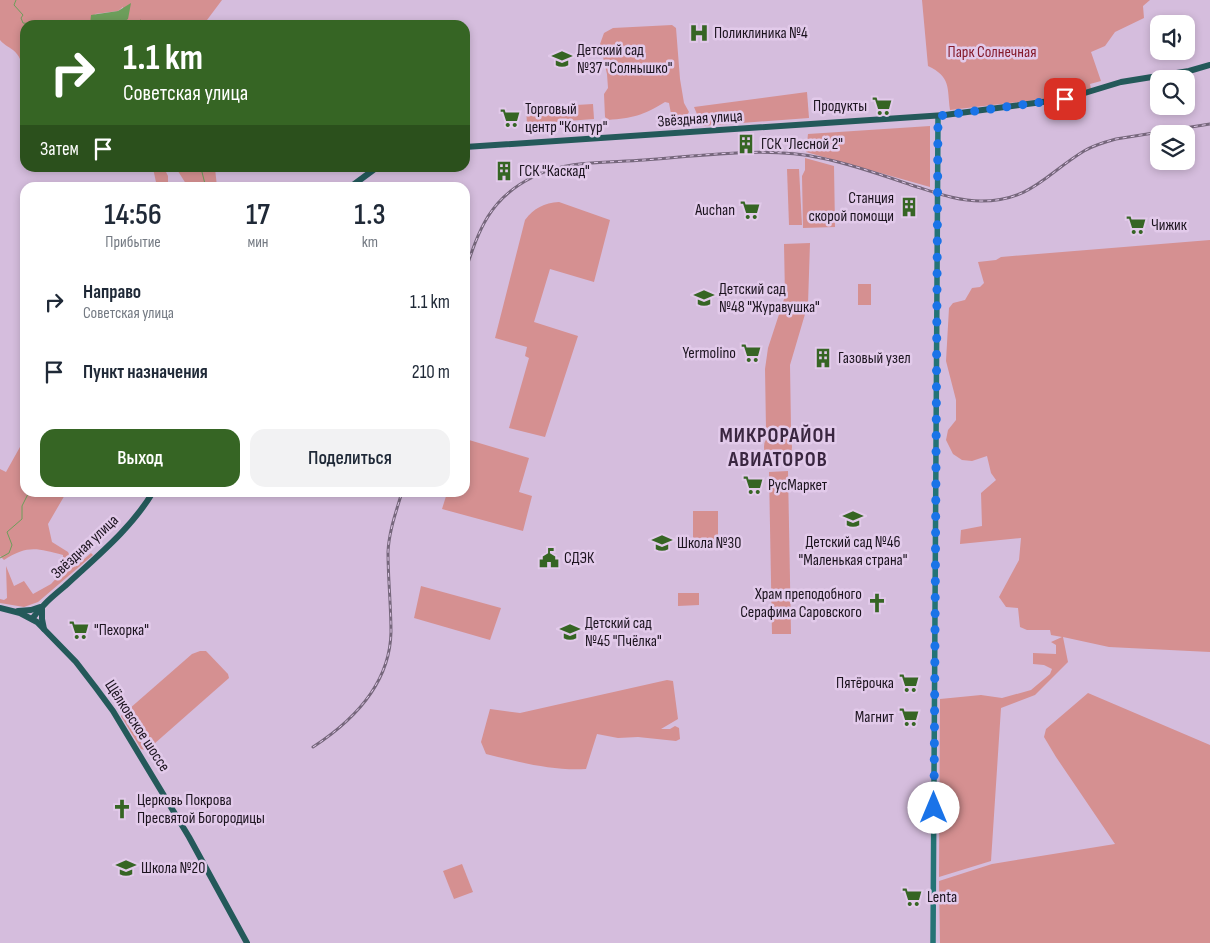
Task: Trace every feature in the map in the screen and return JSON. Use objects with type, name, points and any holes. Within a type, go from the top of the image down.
[{"type":"main road","name":"Звёздная улица","points":[[470,147],[938,116],[1065,99],[1121,82],[1189,71],[1210,65]]},
{"type":"main road","points":[[933,943],[938,116]]},
{"type":"main road","points":[[356,182],[370,172]]},
{"type":"main road","name":"Звёздная улица","points":[[32,619],[43,605],[119,535],[137,516],[150,497]]},
{"type":"main road","points":[[10,610],[26,611],[43,605],[42,620],[44,630]]},
{"type":"main road","name":"Щёлковское шоссе","points":[[0,608],[32,619],[76,662],[113,711],[189,837],[247,943]]},
{"type":"green space","points":[[0,0],[222,0],[207,20],[123,20],[123,7],[118,11],[95,14],[92,20],[20,20],[20,59],[13,50],[0,40]]},
{"type":"green space","name":"Парк Солнечная","points":[[922,0],[1150,0],[1143,6],[1144,18],[1115,32],[1105,46],[1091,52],[1101,81],[1090,84],[1091,89],[1061,97],[950,110],[948,89],[944,79],[941,74],[928,66]]},
{"type":"green space","points":[[672,25],[676,28],[680,79],[684,103],[689,112],[687,115],[672,119],[669,103],[665,102],[637,116],[608,120],[605,117],[604,94],[608,88],[607,74],[600,44],[604,33],[613,28]]},
{"type":"green space","points":[[807,92],[809,118],[702,126],[694,107]]},
{"type":"green space","points":[[593,104],[594,119],[527,124],[526,108]]},
{"type":"green space","points":[[930,126],[930,187],[806,152],[808,134]]},
{"type":"green space","points":[[805,158],[834,166],[835,227],[803,228],[802,176],[805,170]]},
{"type":"green space","points":[[787,169],[799,169],[802,225],[789,225]]},
{"type":"green space","points":[[154,172],[166,172],[168,182],[156,182]]},
{"type":"green space","points":[[179,172],[215,172],[216,182],[185,182]]},
{"type":"green space","points":[[559,202],[610,220],[594,282],[550,269],[534,322],[578,336],[545,437],[509,428],[529,358],[525,356],[527,347],[495,338],[525,220],[540,207]]},
{"type":"green space","points":[[1210,240],[1210,652],[1109,647],[1063,637],[1068,662],[1035,695],[1001,708],[991,861],[939,877],[940,699],[981,695],[1002,698],[1031,690],[1050,674],[1052,669],[1044,665],[1033,664],[1033,653],[1056,654],[1056,645],[1051,642],[1062,637],[1051,635],[1050,630],[1027,630],[1020,627],[1018,608],[1006,607],[999,597],[1019,560],[1021,538],[960,544],[961,530],[982,526],[981,493],[996,480],[991,473],[987,456],[972,461],[962,460],[953,454],[946,440],[948,430],[956,420],[956,400],[946,361],[949,308],[953,303],[965,300],[972,288],[980,287],[984,283],[978,262],[996,260],[1001,257]]},
{"type":"green space","points":[[810,243],[808,304],[790,365],[791,429],[766,429],[765,369],[768,348],[785,296],[784,244]]},
{"type":"green space","points":[[858,284],[871,284],[871,305],[858,305]]},
{"type":"green space","points":[[778,433],[788,437],[792,447],[788,457],[778,461],[768,457],[764,447],[768,437]]},
{"type":"green space","points":[[470,440],[529,458],[519,492],[532,496],[523,531],[442,509],[446,497],[470,497]]},
{"type":"green space","points":[[20,447],[20,497],[64,497],[48,524],[52,542],[68,552],[75,567],[91,553],[93,555],[38,602],[24,607],[0,603],[0,599],[4,600],[7,598],[6,566],[14,586],[24,581],[33,594],[51,584],[63,571],[63,555],[32,549],[19,552],[4,560],[0,556],[0,469],[6,472]]},
{"type":"green space","points":[[788,471],[791,634],[772,634],[769,472]]},
{"type":"green space","points":[[693,511],[718,511],[718,548],[693,549]]},
{"type":"green space","points":[[421,586],[501,608],[490,640],[414,618]]},
{"type":"green space","points":[[678,593],[699,593],[699,605],[678,606]]},
{"type":"green space","points":[[206,651],[228,674],[229,678],[154,744],[145,750],[141,749],[121,716],[192,654]]},
{"type":"green space","points":[[667,680],[673,681],[678,719],[661,729],[670,729],[675,726],[679,728],[680,739],[676,741],[638,737],[618,738],[597,734],[586,769],[561,769],[486,754],[481,742],[490,709],[520,713]]},
{"type":"green space","points":[[1088,693],[1210,745],[1210,943],[940,943],[939,881],[992,864],[1115,844],[1044,737],[1046,729]]},
{"type":"green space","points":[[462,864],[473,892],[454,899],[443,871]]},
{"type":"shaded area","points":[[131,3],[126,20],[90,20],[91,15],[118,11]]},
{"type":"waterway","points":[[16,0],[14,5],[23,15],[22,20]]},
{"type":"waterway","points":[[202,172],[204,182]]},
{"type":"waterway","points":[[0,558],[9,553],[12,545],[7,532],[22,519],[22,506],[26,497]]},
{"type":"railway","points":[[470,257],[488,216],[506,195],[518,185],[533,177],[573,165],[710,154],[756,152],[800,154],[832,160],[945,196],[981,201],[998,200],[1013,196],[1037,185],[1084,151],[1100,144],[1116,139],[1210,124]]},
{"type":"railway","points":[[313,747],[328,737],[355,713],[367,699],[384,668],[389,651],[391,632],[388,552],[393,522],[400,497]]},
{"type":"place","name":"Поликлиника №4","points":[[699,33]]},
{"type":"place","name":"Детский сад №37 \"Солнышко\"","points":[[562,59]]},
{"type":"place","name":"Продукты","points":[[882,106]]},
{"type":"place","name":"Торговый центр \"Контур\"","points":[[510,118]]},
{"type":"place","name":"ГСК \"Лесной 2\"","points":[[746,144]]},
{"type":"place","name":"ГСК \"Каскад\"","points":[[504,171]]},
{"type":"place","name":"Станция скорой помощи","points":[[909,207]]},
{"type":"place","name":"Auchan","points":[[750,210]]},
{"type":"place","name":"Чижик","points":[[1136,225]]},
{"type":"place","name":"Детский сад №48 \"Журавушка\"","points":[[704,298]]},
{"type":"place","name":"Yermolino","points":[[751,353]]},
{"type":"place","name":"Газовый узел","points":[[823,358]]},
{"type":"place","name":"РусМаркет","points":[[753,485]]},
{"type":"place","name":"Детский сад №46 \"Маленькая страна\"","points":[[853,519]]},
{"type":"place","name":"Школа №30","points":[[662,543]]},
{"type":"place","name":"СДЭК","points":[[549,558]]},
{"type":"place","name":"Храм преподобного Серафима Саровского","points":[[877,603]]},
{"type":"place","name":"\"Пехорка\"","points":[[79,630]]},
{"type":"place","name":"Детский сад №45 \"Пчёлка\"","points":[[570,632]]},
{"type":"place","name":"Пятёрочка","points":[[909,683]]},
{"type":"place","name":"Магнит","points":[[909,717]]},
{"type":"place","name":"Церковь Покрова Пресвятой Богородицы","points":[[122,809]]},
{"type":"place","name":"Школа №20","points":[[126,868]]},
{"type":"place","name":"Lenta","points":[[912,897]]},
{"type":"district","name":"МИКРОРАЙОН АВИАТОРОВ","points":[[778,447]]},
{"type":"route","points":[[934,808],[938,116],[1065,99]]}]
